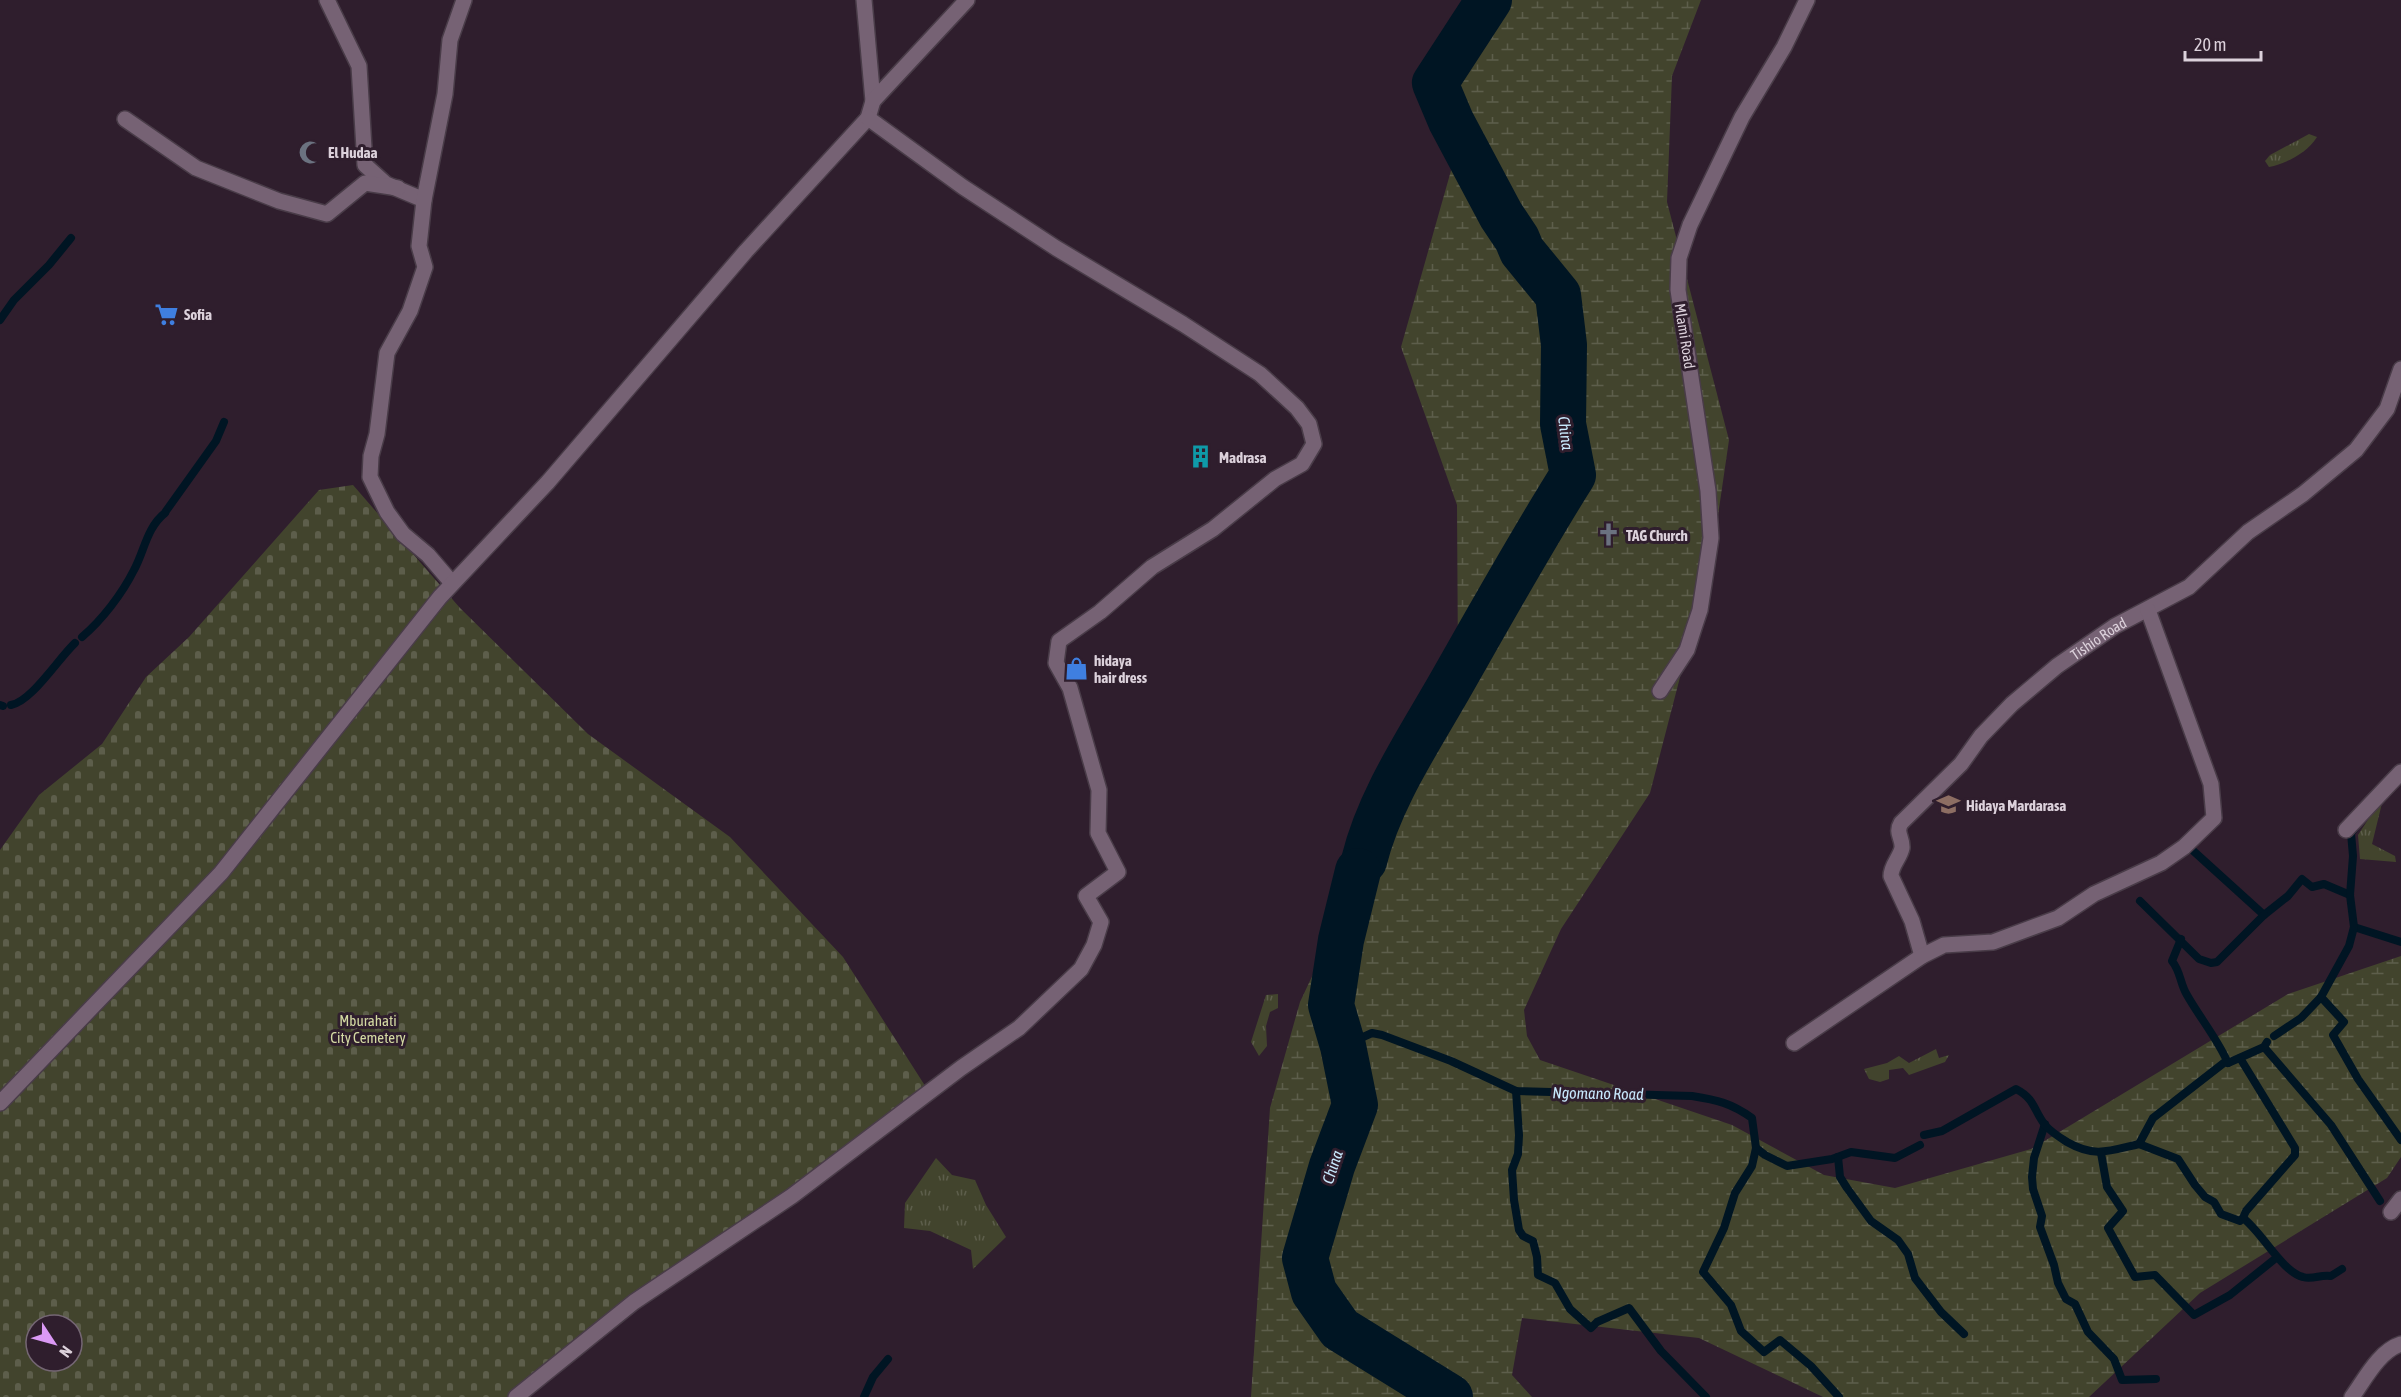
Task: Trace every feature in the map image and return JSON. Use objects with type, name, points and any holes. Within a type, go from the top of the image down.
[{"type":"street","points":[[327,0],[358,66],[365,165],[386,184],[424,201]]},
{"type":"street","points":[[452,583],[428,555],[403,534],[387,512],[370,477],[371,456],[377,434],[387,353],[410,311],[425,267],[419,246],[424,201],[445,94],[450,40],[464,0]]},
{"type":"street","points":[[0,1103],[220,873],[452,583],[548,482],[746,251],[868,118],[873,101],[864,0]]},
{"type":"street","points":[[873,101],[967,0]]},
{"type":"street","name":"Mlami Road","points":[[1660,691],[1687,650],[1700,610],[1711,538],[1708,491],[1679,300],[1679,258],[1690,225],[1737,127],[1784,47],[1807,0]]},
{"type":"street","points":[[516,1397],[634,1302],[792,1196],[961,1068],[1019,1028],[1081,969],[1094,945],[1101,922],[1086,896],[1118,872],[1098,833],[1099,790],[1070,688],[1056,663],[1059,641],[1100,612],[1152,567],[1213,529],[1275,479],[1302,464],[1314,444],[1309,424],[1297,408],[1260,374],[1019,223],[868,118]]},
{"type":"street","points":[[125,119],[196,168],[279,201],[327,214],[365,183],[398,188]]},
{"type":"street","name":"Tishio Road","points":[[1922,956],[1912,921],[1891,876],[1891,871],[1902,848],[1898,831],[1901,823],[1960,764],[1981,736],[2012,704],[2057,666],[2115,626],[2189,587],[2248,532],[2303,494],[2356,450],[2387,409],[2401,369]]},
{"type":"street","points":[[1794,1043],[1922,956],[1944,945],[1993,942],[2058,918],[2094,894],[2161,863],[2184,847],[2214,818],[2211,784],[2148,610]]},
{"type":"street","points":[[2346,830],[2401,772]]},
{"type":"street","points":[[2391,1212],[2401,1199]]},
{"type":"street","points":[[2352,1397],[2391,1347],[2401,1344]]},
{"type":"green space","points":[[1464,0],[1701,0],[1672,76],[1667,202],[1729,440],[1713,550],[1650,793],[1561,929],[1524,1010],[1527,1036],[1540,1060],[1732,1125],[1824,1175],[1895,1188],[2031,1149],[2288,994],[2401,956],[2401,1157],[2387,1178],[2200,1293],[2089,1397],[1823,1397],[1699,1338],[1522,1318],[1512,1375],[1532,1397],[1251,1397],[1270,1108],[1300,1002],[1458,666],[1457,505],[1401,347],[1454,160]]},
{"type":"green space","points":[[2309,134],[2317,137],[2308,148],[2283,163],[2269,167],[2265,161],[2270,155]]},
{"type":"green space","name":"Mburahati City Cemetery","points":[[353,485],[460,608],[588,734],[730,837],[843,957],[929,1092],[513,1397],[0,1397],[0,850],[39,795],[102,744],[146,677],[189,637],[319,490]]},
{"type":"green space","points":[[2384,795],[2372,844],[2395,856],[2396,862],[2360,859],[2358,835]]},
{"type":"green space","points":[[1278,994],[1278,1008],[1270,1012],[1266,1026],[1267,1046],[1259,1056],[1251,1042],[1266,995]]},
{"type":"green space","points":[[1936,1049],[1939,1058],[1949,1055],[1945,1062],[1909,1075],[1903,1068],[1889,1070],[1889,1079],[1880,1082],[1869,1079],[1864,1069],[1887,1063],[1899,1056],[1909,1063]]},
{"type":"green space","points":[[936,1158],[952,1175],[975,1180],[986,1205],[1006,1237],[973,1269],[971,1250],[930,1231],[904,1228],[905,1203]]},
{"type":"waterway","name":"China","points":[[1364,861],[1379,816],[1400,772],[1573,475],[1563,424],[1564,345],[1558,295],[1522,251],[1501,215],[1451,121],[1435,83],[1489,0]]},
{"type":"waterway","points":[[0,320],[14,300],[49,265],[71,238]]},
{"type":"waterway","points":[[166,511],[216,441],[224,422]]},
{"type":"waterway","points":[[82,637],[104,615],[124,588],[150,532],[165,513]]},
{"type":"waterway","points":[[11,705],[19,702],[36,688],[75,643]]},
{"type":"waterway","points":[[2274,1036],[2301,1018],[2321,997],[2349,946],[2354,927],[2350,895],[2353,856],[2351,833],[2355,828]]},
{"type":"waterway","points":[[2189,847],[2264,915],[2288,896],[2302,879],[2312,887],[2324,884],[2350,895]]},
{"type":"waterway","name":"China","points":[[1358,871],[1341,940],[1331,1005],[1343,1046],[1355,1105],[1332,1166],[1305,1258],[1314,1292],[1340,1329],[1450,1397]]},
{"type":"waterway","points":[[2140,901],[2199,959],[2211,963],[2217,962],[2264,915]]},
{"type":"waterway","points":[[2354,927],[2401,942]]},
{"type":"waterway","points":[[2181,939],[2172,961],[2187,995],[2228,1063]]},
{"type":"waterway","points":[[2321,997],[2344,1022],[2333,1035],[2358,1079],[2401,1140]]},
{"type":"waterway","name":"Ngomano Road","points":[[1343,1046],[1372,1033],[1382,1035],[1451,1061],[1516,1091],[1692,1096],[1716,1101],[1752,1118],[1756,1148],[1787,1166],[1832,1159],[1851,1152],[1895,1158],[1920,1145]]},
{"type":"waterway","points":[[1924,1135],[1942,1131],[2016,1089],[2030,1101],[2047,1128],[2077,1147],[2102,1152],[2139,1144],[2153,1118],[2225,1062],[2228,1063],[2264,1047],[2267,1042]]},
{"type":"waterway","points":[[2264,1047],[2331,1125],[2380,1201]]},
{"type":"waterway","points":[[2240,1058],[2295,1148],[2295,1155],[2246,1211],[2243,1218],[2295,1274],[2307,1278],[2331,1276],[2342,1269]]},
{"type":"waterway","points":[[1516,1091],[1519,1135],[1518,1154],[1512,1170],[1514,1200],[1519,1230],[1523,1236],[1533,1241],[1538,1275],[1555,1283],[1570,1309],[1591,1328],[1597,1322],[1629,1308],[1661,1351],[1706,1397]]},
{"type":"waterway","points":[[2045,1124],[2034,1158],[2032,1177],[2033,1189],[2042,1216],[2040,1227],[2058,1283],[2066,1299],[2075,1304],[2088,1332],[2114,1359],[2122,1380],[2156,1379]]},
{"type":"waterway","points":[[2139,1144],[2178,1159],[2195,1185],[2205,1197],[2214,1202],[2221,1214],[2240,1221],[2243,1218]]},
{"type":"waterway","points":[[1756,1148],[1752,1166],[1735,1193],[1724,1228],[1703,1272],[1731,1305],[1741,1331],[1764,1352],[1780,1340],[1811,1366],[1839,1397]]},
{"type":"waterway","points":[[2101,1153],[2107,1187],[2123,1211],[2108,1228],[2135,1277],[2155,1275],[2194,1315],[2230,1295],[2276,1258]]},
{"type":"waterway","points":[[1838,1157],[1840,1177],[1847,1188],[1871,1221],[1898,1240],[1908,1254],[1915,1278],[1941,1312],[1964,1334]]},
{"type":"waterway","points":[[864,1397],[873,1377],[888,1359]]},
{"type":"place","name":"El Hudaa","points":[[310,152]]},
{"type":"place","name":"Sofia","points":[[166,314]]},
{"type":"place","name":"Madrasa","points":[[1201,457]]},
{"type":"place","name":"TAG Church","points":[[1608,535]]},
{"type":"place","name":"hidaya hair dress","points":[[1076,669]]},
{"type":"place","name":"Hidaya Mardarasa","points":[[1948,805]]}]
